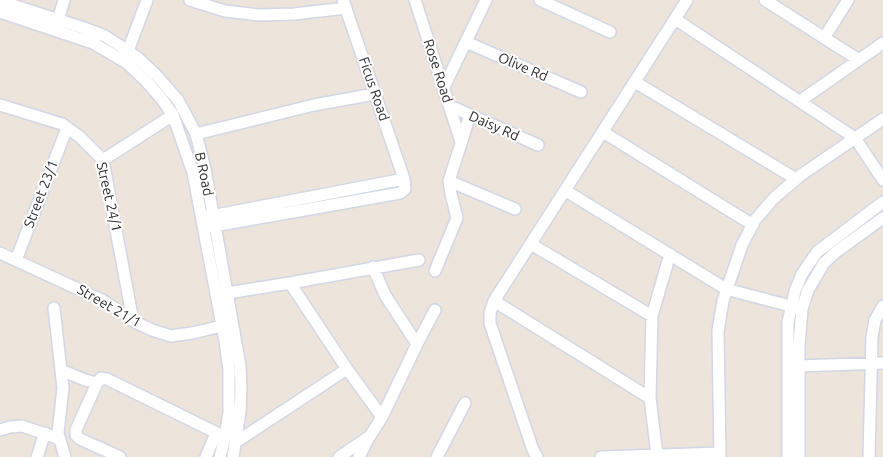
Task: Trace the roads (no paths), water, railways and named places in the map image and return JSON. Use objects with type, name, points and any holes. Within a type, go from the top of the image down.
[{"type":"street","points":[[56,25],[64,0]]},
{"type":"street","points":[[128,50],[147,0]]},
{"type":"street","points":[[190,0],[225,11],[259,15],[294,14],[344,4]]},
{"type":"street","name":"Rose Road","points":[[415,0],[461,142]]},
{"type":"street","points":[[444,87],[486,0]]},
{"type":"street","points":[[540,0],[610,32]]},
{"type":"street","points":[[538,457],[533,450],[490,323],[490,312],[494,301],[687,0]]},
{"type":"street","points":[[824,38],[848,0]]},
{"type":"street","name":"B Road","points":[[0,1],[93,43],[127,63],[146,81],[173,115],[208,221],[227,293],[236,342],[241,378],[240,412],[226,437],[233,457]]},
{"type":"street","points":[[770,1],[859,60]]},
{"type":"street","name":"Ficus Road","points":[[208,221],[404,179],[344,4]]},
{"type":"street","name":"B Road","points":[[0,12],[105,36],[128,50],[157,76],[178,100],[196,134],[205,169],[208,221],[230,380],[226,437],[220,457]]},
{"type":"street","points":[[675,19],[855,138],[883,180]]},
{"type":"street","name":"Olive Rd","points":[[466,42],[581,92]]},
{"type":"street","points":[[800,101],[883,43]]},
{"type":"street","points":[[635,82],[796,179]]},
{"type":"street","points":[[196,134],[314,105],[375,94]]},
{"type":"street","name":"Street 24/1","points":[[0,105],[62,124],[80,137],[103,160],[133,321]]},
{"type":"street","name":"Daisy Rd","points":[[450,106],[538,145]]},
{"type":"street","points":[[103,160],[173,115]]},
{"type":"street","points":[[435,271],[457,218],[449,181],[470,115]]},
{"type":"street","points":[[601,457],[657,454],[720,455],[718,331],[726,289],[742,245],[752,225],[774,198],[796,179],[883,119]]},
{"type":"street","name":"Street 23/1","points":[[16,260],[67,128]]},
{"type":"street","points":[[603,132],[752,225]]},
{"type":"street","points":[[449,181],[515,209]]},
{"type":"street","points":[[566,191],[726,289],[797,308]]},
{"type":"street","points":[[788,457],[788,334],[797,308],[802,274],[817,252],[831,239],[883,202]]},
{"type":"street","points":[[799,457],[799,345],[797,308],[824,262],[883,218]]},
{"type":"street","points":[[531,244],[652,316]]},
{"type":"street","name":"Street 21/1","points":[[0,252],[104,301],[133,321],[152,330],[170,336],[222,326]]},
{"type":"street","points":[[657,454],[650,398],[652,316],[670,254]]},
{"type":"street","points":[[227,293],[290,284],[373,267],[419,260]]},
{"type":"street","points":[[373,267],[385,295],[417,344]]},
{"type":"street","points":[[290,284],[382,417]]},
{"type":"street","points":[[494,301],[650,398]]},
{"type":"street","points":[[869,457],[877,363],[872,337],[875,320],[883,306]]},
{"type":"street","points":[[54,308],[63,388],[59,424],[60,439],[65,457]]},
{"type":"street","points":[[359,457],[382,417],[417,344],[436,310]]},
{"type":"street","points":[[799,366],[877,363]]},
{"type":"street","points":[[206,457],[226,437],[347,368]]},
{"type":"street","points":[[61,370],[85,380],[97,382]]},
{"type":"street","points":[[120,457],[80,439],[76,435],[76,430],[97,382],[101,378],[107,379],[226,437]]},
{"type":"street","points":[[437,457],[465,404]]},
{"type":"street","points":[[0,430],[22,426],[60,439]]},
{"type":"street","points":[[37,457],[46,434]]},
{"type":"street","points":[[339,457],[370,436]]}]
